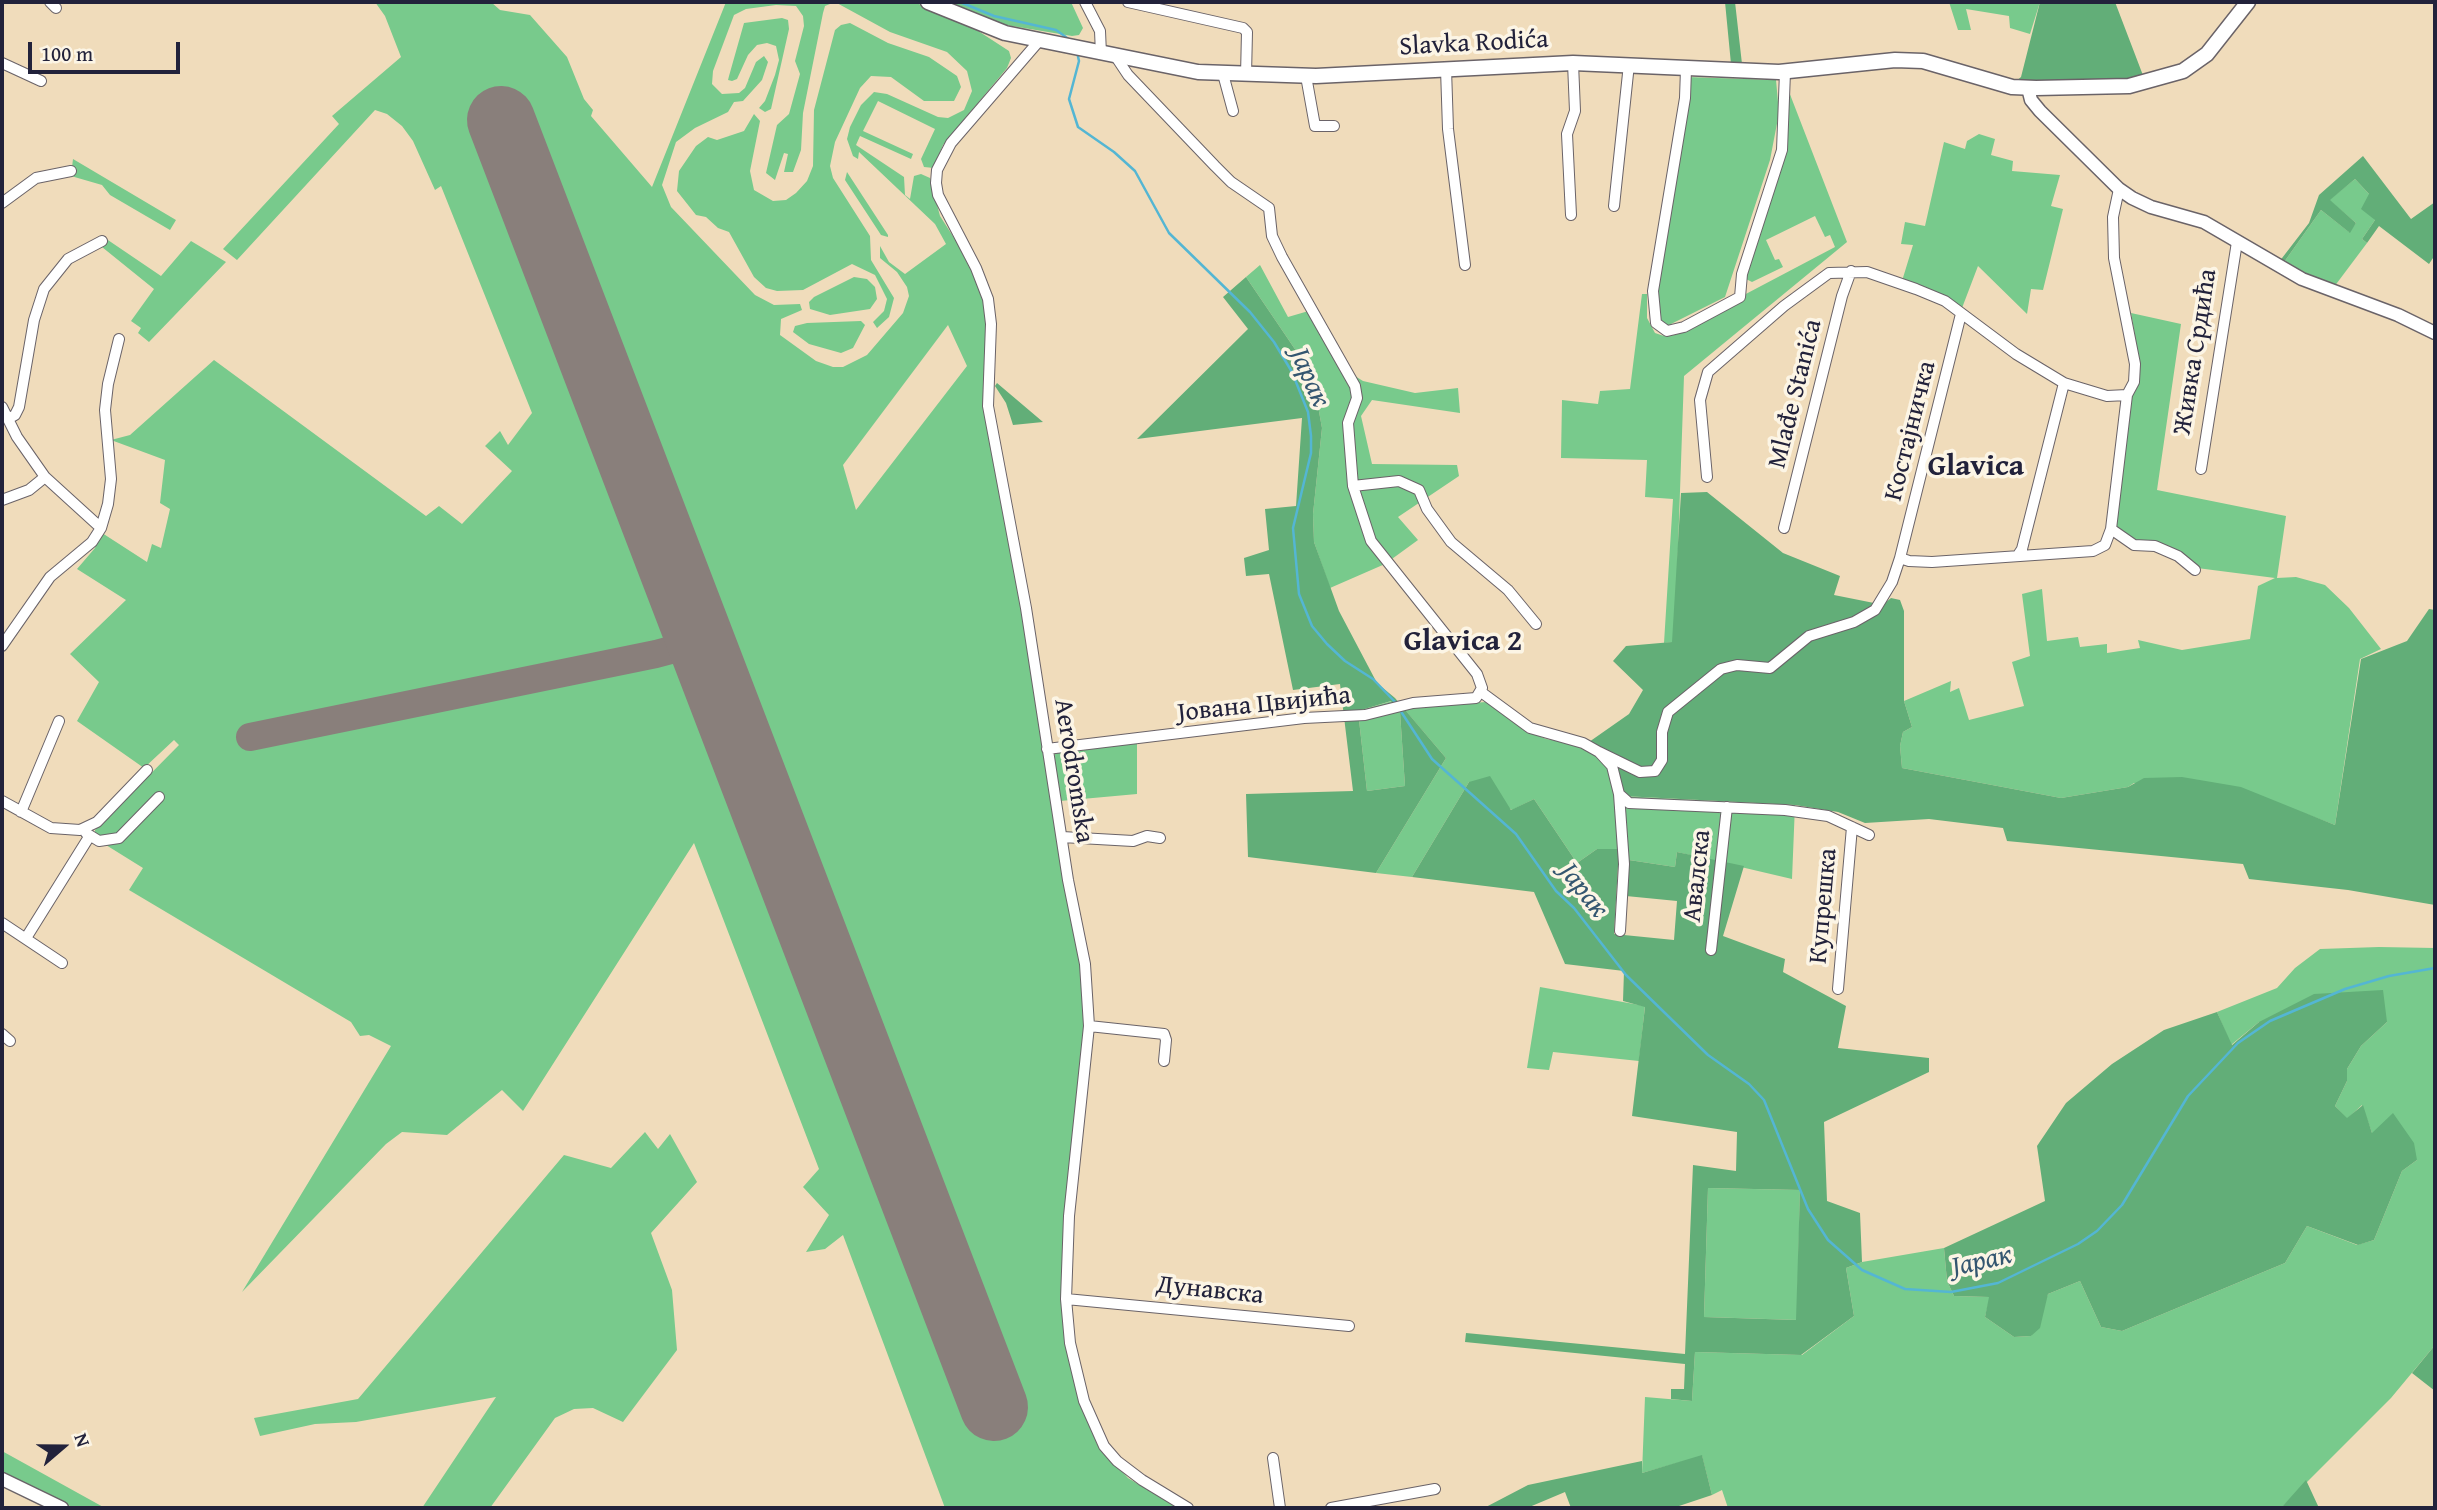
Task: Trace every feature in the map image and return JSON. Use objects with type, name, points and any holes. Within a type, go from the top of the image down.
[{"type":"main road","name":"Slavka Rodića","points":[[928,2],[1005,33],[1116,57],[1223,74],[1306,76],[1573,63],[1785,72],[1895,60],[1923,61],[2012,87],[2028,88],[2129,86],[2149,83],[2183,71],[2207,54],[2248,2]]},
{"type":"main road","name":"Живка Срдића","points":[[2028,88],[2031,100],[2040,111],[2119,189],[2151,207],[2204,222],[2302,279],[2398,315],[2435,333]]},
{"type":"main road","points":[[2,1479],[62,1508]]},
{"type":"street","points":[[1085,2],[1100,31],[1101,54]]},
{"type":"street","points":[[1128,2],[1243,28],[1247,32],[1246,75]]},
{"type":"street","name":"Aerodromska","points":[[1039,41],[951,143],[937,170],[936,183],[939,195],[976,268],[988,299],[991,324],[988,406],[1026,608],[1047,749],[1085,964],[1089,1026],[1074,1146],[1066,1298],[1070,1343],[1090,1419],[1104,1446],[1117,1461],[1142,1480],[1188,1508]]},
{"type":"street","points":[[1116,57],[1128,75],[1231,182],[1267,204],[1272,236],[1282,257],[1355,386],[1357,398],[1348,423],[1353,486],[1371,541],[1477,674],[1481,692],[1530,729],[1583,743],[1599,752],[1612,765],[1619,794],[1624,864],[1620,931]]},
{"type":"street","points":[[2,63],[41,81]]},
{"type":"street","points":[[1571,215],[1567,134],[1575,110],[1573,63]]},
{"type":"street","points":[[1614,206],[1629,64]]},
{"type":"street","points":[[1446,69],[1448,130],[1465,265]]},
{"type":"street","points":[[1686,69],[1685,98],[1653,291],[1656,323],[1667,331],[1684,327],[1740,297],[1742,274],[1782,150],[1785,72]]},
{"type":"street","points":[[1223,74],[1233,111]]},
{"type":"street","points":[[1306,76],[1315,126],[1334,126]]},
{"type":"street","points":[[2,203],[36,178],[71,171]]},
{"type":"street","points":[[1900,558],[1933,562],[2012,558],[2018,555],[2098,550],[2105,545],[2111,529],[2127,395],[2134,382],[2135,364],[2114,258],[2113,217],[2119,189]]},
{"type":"street","points":[[6,422],[15,415],[19,407],[34,320],[44,289],[68,259],[102,241]]},
{"type":"street","name":"Живка Срдића","points":[[2201,469],[2237,242]]},
{"type":"street","name":"Mlađe Stanića","points":[[1783,528],[1842,296],[1851,271]]},
{"type":"street","points":[[1707,477],[1700,400],[1708,372],[1829,273],[1867,272],[1916,289],[1945,301],[2016,354],[2064,383],[2107,396],[2127,395]]},
{"type":"street","name":"Костајничка","points":[[1599,752],[1640,772],[1655,771],[1662,760],[1662,732],[1668,712],[1721,669],[1737,665],[1770,668],[1808,636],[1854,622],[1875,610],[1892,582],[1900,558],[1961,314]]},
{"type":"street","points":[[2,646],[45,582],[92,542],[101,527],[111,479],[106,410],[108,384],[119,340]]},
{"type":"street","points":[[2018,555],[2022,549],[2064,383]]},
{"type":"street","points":[[2,407],[6,422],[45,477],[101,527]]},
{"type":"street","points":[[2,500],[29,490],[45,477]]},
{"type":"street","points":[[1353,486],[1399,481],[1411,484],[1419,491],[1427,509],[1451,542],[1508,590],[1536,624]]},
{"type":"street","points":[[2111,529],[2134,545],[2155,547],[2178,556],[2195,570]]},
{"type":"street","name":"Јована Цвијића","points":[[1047,749],[1304,718],[1365,715],[1413,704],[1473,699],[1481,692]]},
{"type":"street","points":[[21,812],[59,721]]},
{"type":"street","points":[[26,939],[86,833],[147,770]]},
{"type":"street","points":[[1619,794],[1629,803],[1727,807],[1828,816],[1869,835]]},
{"type":"street","points":[[2,803],[51,828],[86,833],[99,841],[119,838],[159,797]]},
{"type":"street","name":"Авалска","points":[[1711,950],[1727,807]]},
{"type":"street","name":"Купрешка","points":[[1838,989],[1852,827]]},
{"type":"street","points":[[1062,837],[1133,841],[1147,836],[1160,838]]},
{"type":"street","points":[[2,923],[62,963]]},
{"type":"street","points":[[1089,1026],[1164,1034],[1167,1040],[1164,1061]]},
{"type":"street","name":"Дунавска","points":[[1066,1298],[1349,1326]]},
{"type":"street","points":[[1273,1458],[1280,1508]]},
{"type":"street","points":[[1331,1508],[1435,1489]]},
{"type":"green space","points":[[375,2],[491,2],[500,10],[530,15],[567,57],[584,99],[593,110],[591,116],[652,187],[726,2],[835,2],[914,2],[969,25],[1009,51],[1011,58],[1007,68],[943,145],[934,168],[924,167],[921,159],[935,129],[878,101],[863,131],[913,154],[911,159],[860,136],[856,145],[904,177],[905,195],[910,199],[914,176],[921,174],[930,178],[940,216],[965,255],[983,300],[987,322],[984,388],[1082,969],[1086,1013],[1065,1223],[1065,1332],[1078,1396],[1097,1444],[1128,1478],[1178,1508],[945,1508],[843,1235],[825,1249],[806,1252],[829,1215],[803,1187],[819,1169],[694,843],[523,1111],[502,1090],[447,1135],[402,1132],[386,1144],[242,1292],[391,1046],[369,1035],[360,1036],[351,1022],[129,890],[143,868],[106,845],[95,835],[95,830],[179,745],[174,740],[144,768],[77,721],[99,682],[70,654],[126,600],[77,569],[95,548],[99,531],[147,562],[152,544],[161,548],[170,509],[160,503],[165,460],[111,440],[130,435],[214,360],[426,516],[439,506],[462,524],[512,471],[485,446],[500,431],[508,445],[532,413],[441,186],[435,190],[413,141],[402,126],[387,114],[375,110],[237,260],[223,249],[339,124],[332,116],[401,57],[385,16]],"holes":[[[835,2],[890,32],[947,52],[967,71],[972,91],[964,110],[948,118],[938,117],[887,94],[874,92],[861,105],[847,139],[853,156],[858,159],[859,152],[935,224],[946,244],[905,274],[889,262],[880,246],[880,258],[897,272],[907,287],[909,296],[903,313],[867,355],[843,367],[833,367],[816,361],[780,335],[781,319],[802,310],[800,304],[774,305],[755,295],[671,207],[662,185],[676,142],[695,128],[728,112],[734,102],[743,101],[762,80],[768,62],[764,56],[756,62],[745,88],[739,93],[722,94],[712,84],[713,71],[734,15],[746,9],[776,5],[796,6],[803,16],[804,26],[795,61],[800,74],[789,114],[777,125],[766,173],[775,180],[784,153],[788,154],[784,172],[793,172],[801,150],[803,113],[825,6]],[[948,325],[967,366],[856,510],[843,465]]]},
{"type":"green space","points":[[942,2],[1071,2],[1083,28],[1079,35],[1072,36],[1006,25]]},
{"type":"green space","points":[[1725,2],[1735,2],[1742,64],[1731,64]]},
{"type":"green space","points":[[1949,2],[2040,2],[2030,34],[2010,28],[2009,16],[1966,9],[1971,30],[1958,30]]},
{"type":"green space","points":[[2040,2],[2115,2],[2144,78],[2015,82],[2021,77]]},
{"type":"green space","points":[[782,18],[788,20],[789,29],[771,109],[765,112],[759,108],[765,101],[775,75],[779,60],[776,46],[767,43],[757,45],[748,55],[737,79],[728,80],[744,23]]},
{"type":"green space","points":[[850,23],[888,43],[929,57],[957,76],[961,87],[954,101],[924,101],[891,77],[871,76],[860,88],[835,142],[830,166],[833,178],[870,236],[871,260],[894,298],[889,317],[877,328],[873,322],[884,311],[887,299],[875,275],[852,264],[803,290],[777,291],[766,288],[754,277],[729,232],[718,228],[706,217],[696,215],[677,191],[679,171],[696,146],[708,137],[717,140],[744,131],[754,114],[760,121],[750,171],[754,190],[773,201],[786,200],[796,193],[807,181],[813,166],[814,110],[835,30]]},
{"type":"green space","points":[[1687,77],[1776,80],[1779,113],[1770,160],[1725,297],[1667,326],[1659,322],[1654,304]]},
{"type":"green space","points":[[1786,84],[1847,242],[1684,376],[1675,635],[1673,642],[1664,643],[1673,499],[1645,497],[1647,460],[1561,458],[1562,400],[1598,404],[1600,391],[1630,389],[1642,294],[1647,294],[1647,318],[1655,333],[1675,335],[1734,306],[1742,296],[1835,247],[1830,235],[1825,237],[1815,216],[1766,240],[1775,260],[1779,259],[1783,267],[1752,282],[1746,279],[1785,149]]},
{"type":"green space","points":[[1979,134],[1995,139],[1991,155],[2013,161],[2012,171],[2060,175],[2051,206],[2063,209],[2043,290],[2031,289],[2027,314],[1978,266],[1962,308],[1902,281],[1913,245],[1901,244],[1905,222],[1925,226],[1944,142],[1965,149],[1967,141]]},
{"type":"green space","points":[[2363,156],[2411,219],[2435,202],[2435,255],[2429,264],[2379,226],[2367,243],[2362,239],[2375,220],[2361,209],[2369,194],[2355,179],[2330,200],[2356,223],[2350,233],[2321,210],[2282,265],[2279,262],[2309,223],[2319,195]]},
{"type":"green space","points":[[73,159],[176,220],[170,230],[110,195],[102,185],[71,176]]},
{"type":"green space","points":[[847,172],[888,237],[881,235],[845,180]]},
{"type":"green space","points":[[2355,179],[2369,194],[2375,220],[2362,239],[2367,243],[2334,287],[2282,265],[2321,210],[2349,232],[2356,223],[2329,200]]},
{"type":"green space","points":[[102,236],[161,276],[191,241],[226,262],[149,342],[138,333],[141,328],[131,321],[154,289],[102,247]]},
{"type":"green space","points":[[1260,265],[1288,317],[1312,310],[1350,373],[1363,381],[1415,393],[1458,388],[1460,413],[1372,400],[1361,416],[1372,464],[1457,465],[1459,476],[1398,517],[1418,540],[1385,564],[1330,588],[1314,542],[1313,514],[1322,428],[1316,395],[1303,361],[1246,277]]},
{"type":"green space","points":[[854,277],[867,279],[875,287],[877,299],[870,309],[830,315],[810,309],[809,302],[814,297]]},
{"type":"green space","points":[[1246,277],[1303,361],[1316,395],[1322,428],[1313,514],[1314,542],[1339,611],[1377,683],[1395,698],[1446,758],[1376,873],[1248,857],[1246,794],[1353,791],[1340,684],[1293,690],[1269,574],[1246,576],[1244,558],[1269,550],[1265,509],[1296,506],[1302,418],[1137,439],[1248,329],[1223,297]],"holes":[[[1391,701],[1400,712],[1405,786],[1367,791],[1358,711]]]},
{"type":"green space","points":[[2131,313],[2181,324],[2157,490],[2286,516],[2277,578],[2296,577],[2325,585],[2349,608],[2381,649],[2360,659],[2335,825],[2288,807],[2134,783],[2128,787],[2061,798],[1902,768],[1900,746],[1903,732],[1912,727],[1904,701],[1951,681],[1950,692],[1959,688],[1969,720],[2024,706],[2012,662],[2030,656],[2022,594],[2042,589],[2047,641],[2078,637],[2080,647],[2107,644],[2107,653],[2140,648],[2138,640],[2182,650],[2250,639],[2258,586],[2275,578],[2197,568],[2151,549],[2116,529],[2131,398],[2140,365]]},
{"type":"green space","points":[[861,321],[865,325],[853,348],[841,353],[809,344],[793,332],[795,326],[807,323]]},
{"type":"green space","points":[[997,383],[1043,422],[1013,425],[1006,403],[995,386]]},
{"type":"green space","points":[[1707,492],[1783,553],[1840,576],[1834,595],[1874,603],[1885,603],[1891,598],[1900,600],[1904,611],[1904,701],[1912,727],[1903,732],[1900,746],[1902,768],[2061,798],[2128,787],[2144,778],[2182,777],[2241,787],[2335,825],[2361,659],[2407,641],[2429,609],[2435,610],[2435,905],[2348,890],[2249,879],[2243,864],[2007,841],[2003,828],[1929,819],[1865,823],[1838,812],[1795,805],[1623,796],[1621,785],[1589,742],[1629,714],[1643,690],[1613,661],[1626,646],[1672,642],[1681,493]]},
{"type":"green space","points":[[1392,701],[1400,712],[1405,786],[1367,791],[1358,711]]},
{"type":"green space","points":[[1487,702],[1532,733],[1546,739],[1581,745],[1606,761],[1615,785],[1619,849],[1597,849],[1577,863],[1534,799],[1512,810],[1469,782],[1412,877],[1376,873],[1446,758],[1405,710],[1421,706]]},
{"type":"green space","points":[[1137,743],[1137,794],[1060,801],[1054,752]]},
{"type":"green space","points":[[1490,776],[1511,810],[1534,799],[1577,863],[1597,849],[1619,849],[1614,934],[1674,940],[1677,901],[1626,896],[1629,860],[1675,867],[1677,852],[1744,866],[1723,936],[1785,959],[1783,972],[1846,1006],[1838,1048],[1929,1058],[1929,1072],[1824,1122],[1827,1201],[1860,1213],[1862,1262],[1846,1268],[1854,1316],[1801,1355],[1695,1352],[1692,1401],[1671,1399],[1671,1389],[1684,1389],[1685,1364],[1465,1342],[1466,1333],[1685,1354],[1693,1165],[1736,1171],[1737,1132],[1632,1116],[1645,1007],[1623,1001],[1624,971],[1565,964],[1534,892],[1412,877],[1469,782]],"holes":[[[1708,1188],[1800,1190],[1796,1320],[1704,1317]]]},
{"type":"green space","points":[[1623,796],[1795,805],[1792,879],[1677,852],[1675,867],[1629,860]]},
{"type":"green space","points":[[2435,948],[2435,1345],[2391,1398],[2281,1508],[1728,1508],[1722,1490],[1712,1495],[1702,1456],[1642,1473],[1645,1397],[1692,1401],[1695,1352],[1802,1355],[1854,1316],[1846,1268],[1862,1262],[1944,1248],[1947,1281],[1954,1296],[1990,1297],[1985,1317],[2014,1337],[2031,1336],[2048,1294],[2080,1281],[2101,1327],[2122,1331],[2285,1263],[2307,1226],[2357,1245],[2374,1240],[2402,1171],[2417,1160],[2372,1133],[2362,1105],[2347,1119],[2335,1106],[2347,1081],[2347,1069],[2361,1046],[2387,1022],[2259,1022],[2231,1045],[2217,1012],[2277,988],[2295,968],[2320,949]]},
{"type":"green space","points":[[1540,987],[1645,1006],[1639,1061],[1553,1052],[1549,1070],[1527,1068]]},
{"type":"green space","points":[[2383,990],[2387,1022],[2361,1046],[2347,1069],[2347,1081],[2335,1106],[2347,1118],[2363,1105],[2372,1133],[2393,1113],[2414,1143],[2417,1160],[2402,1171],[2374,1240],[2358,1245],[2307,1226],[2285,1263],[2122,1331],[2101,1327],[2080,1281],[2048,1294],[2040,1328],[2031,1336],[2014,1337],[1985,1317],[1989,1297],[1954,1296],[1947,1281],[1944,1248],[2045,1201],[2037,1146],[2066,1103],[2112,1064],[2164,1030],[2217,1012],[2232,1045],[2259,1022],[2314,994]]},
{"type":"green space","points":[[645,1132],[658,1149],[670,1134],[697,1182],[651,1233],[672,1290],[677,1350],[623,1422],[593,1408],[574,1409],[555,1418],[490,1508],[422,1508],[496,1397],[356,1422],[315,1424],[260,1436],[254,1418],[358,1399],[564,1155],[611,1168]]},
{"type":"green space","points":[[1708,1188],[1800,1190],[1797,1320],[1704,1317]]},
{"type":"green space","points":[[2435,1345],[2435,1391],[2412,1373]]},
{"type":"green space","points":[[2,1451],[105,1508],[74,1508],[2,1472]]},
{"type":"green space","points":[[1702,1455],[1712,1495],[1673,1508],[1571,1508],[1565,1492],[1527,1508],[1484,1508],[1528,1485],[1642,1461],[1642,1473]]},
{"type":"green space","points":[[2306,1480],[2319,1508],[2281,1508]]},
{"type":"waterway","name":"Јарак","points":[[960,2],[994,16],[1056,30],[1070,40]]},
{"type":"waterway","name":"Јарак","points":[[1077,52],[1079,61],[1069,99],[1078,127],[1114,152],[1135,171],[1169,233],[1250,312],[1274,342],[1292,372],[1308,412],[1311,436],[1311,453],[1293,528],[1299,594],[1312,626],[1327,644],[1345,661],[1373,679],[1397,704]]},
{"type":"waterway","name":"Јарак","points":[[1400,710],[1432,759],[1516,834],[1556,891],[1574,908],[1626,975],[1708,1055],[1749,1084],[1764,1100],[1808,1209],[1828,1240],[1862,1270],[1905,1289],[1951,1292],[1998,1283],[2078,1244],[2097,1231],[2122,1205],[2188,1096],[2238,1043],[2270,1021],[2345,989],[2389,976],[2435,968]]},
{"type":"taxiway","points":[[250,737],[656,654],[701,642]]},
{"type":"runway","points":[[501,120],[994,1407]]},
{"type":"district","name":"Glavica","points":[[1976,467]]},
{"type":"district","name":"Glavica 2","points":[[1463,642]]}]
